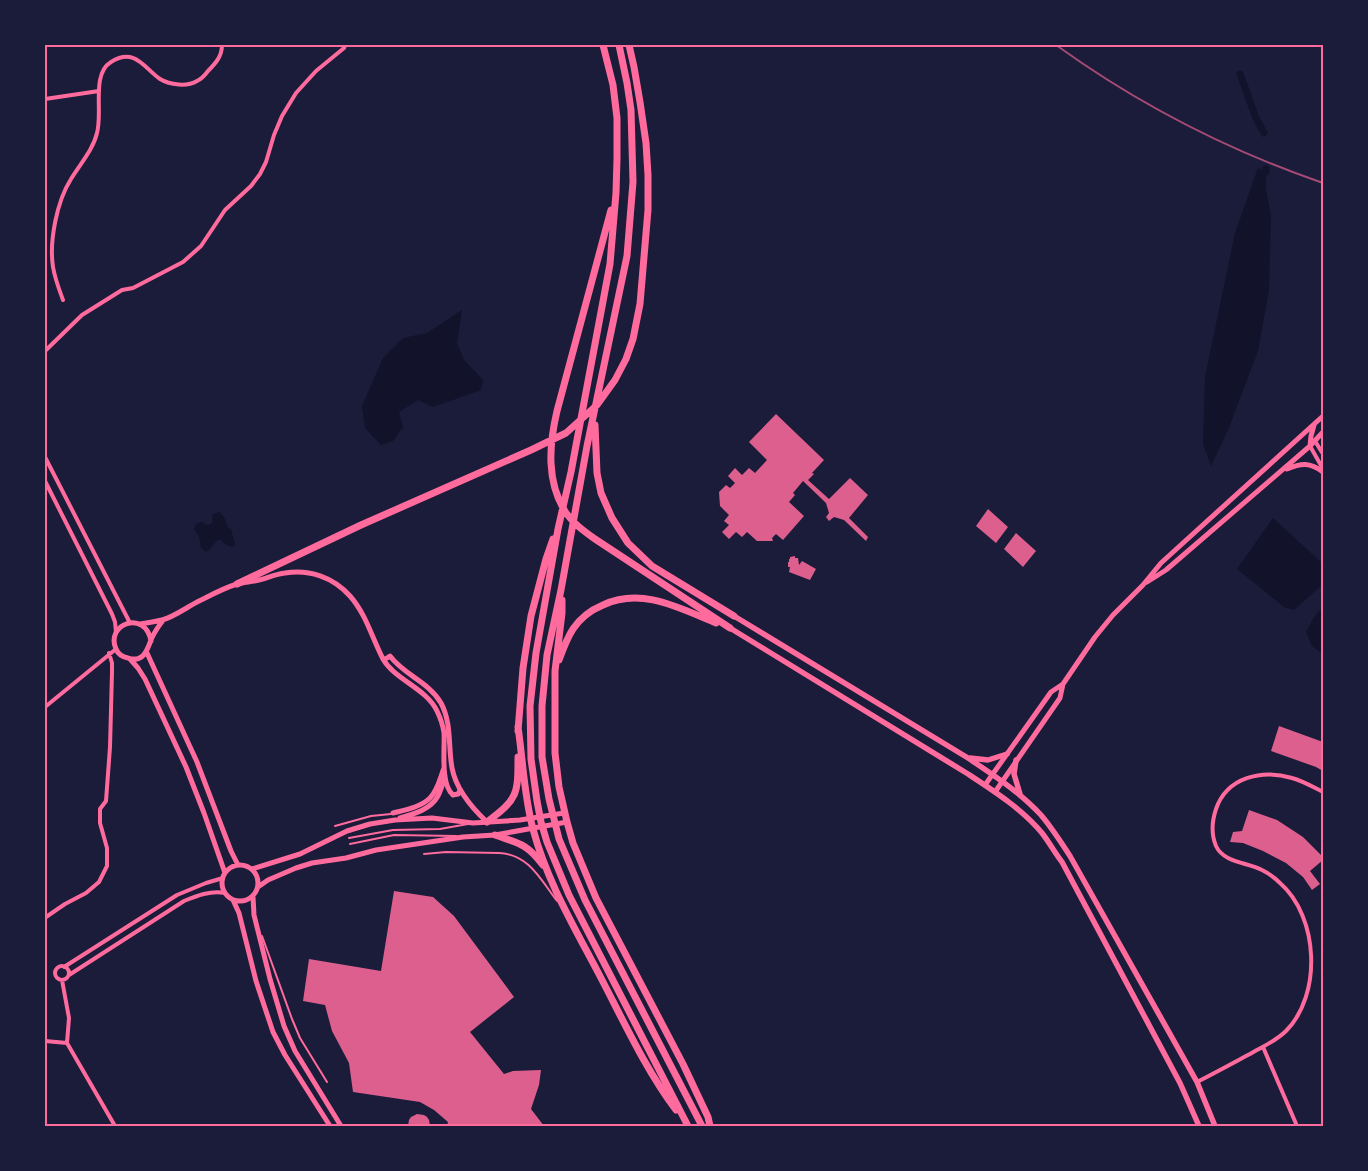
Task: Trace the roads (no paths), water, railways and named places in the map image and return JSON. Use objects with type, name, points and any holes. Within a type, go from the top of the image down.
[{"type":"highway","points":[[603,45],[617,118],[618,159],[610,264],[571,472],[558,529],[536,653],[530,706],[531,759],[537,801],[547,842],[569,895],[688,1126]]},
{"type":"highway","points":[[619,45],[631,110],[633,182],[627,256],[587,446],[561,590],[547,655],[542,706],[542,757],[549,799],[559,839],[584,900],[702,1126]]},
{"type":"highway","points":[[237,584],[566,433],[598,405],[626,359],[633,339],[640,304],[648,210],[647,151],[634,67],[628,45]]},
{"type":"highway","points":[[616,193],[552,430],[552,477],[557,494],[566,513],[578,526],[730,628]]},
{"type":"highway","points":[[594,415],[597,473],[601,493],[612,518],[628,543],[652,566],[734,616]]},
{"type":"highway","points":[[487,822],[508,805],[516,792],[518,784],[518,727],[523,668],[531,616],[546,559],[558,529]]},
{"type":"highway","points":[[561,590],[562,613],[555,671],[554,753],[566,822],[596,898],[683,1064],[708,1117],[710,1126]]},
{"type":"highway","points":[[555,671],[566,641],[579,621],[592,610],[615,600],[633,598],[653,599],[730,628]]},
{"type":"highway","points":[[518,727],[533,829],[549,873],[566,912],[653,1074],[670,1102],[688,1126]]},
{"type":"highway","points":[[495,835],[524,845],[537,857],[549,873]]},
{"type":"main road","points":[[734,616],[968,758],[1002,781],[1040,814],[1070,856],[1197,1082],[1215,1126]]},
{"type":"main road","points":[[730,628],[985,785],[1032,822],[1043,834],[1062,862],[1180,1082],[1199,1126]]},
{"type":"main road","points":[[968,758],[988,760],[1007,754]]},
{"type":"main road","points":[[1016,760],[1014,774],[1021,796]]},
{"type":"street","points":[[62,300],[53,265],[53,236],[56,214],[70,180],[94,144],[100,114],[98,91],[101,73],[105,66],[118,58],[125,57],[141,61],[160,78],[170,83],[196,82],[203,78],[216,62],[222,45]]},
{"type":"street","points":[[45,351],[82,315],[122,290],[133,288],[182,262],[201,246],[225,210],[260,174],[282,116],[296,92],[316,71],[336,56],[345,45]]},
{"type":"street","points":[[45,99],[98,91]]},
{"type":"street","points":[[985,785],[1051,692],[1062,684],[1113,615],[1161,563],[1323,416]]},
{"type":"street","points":[[1314,424],[1312,443],[1323,471]]},
{"type":"street","points":[[1142,585],[1166,570],[1282,471],[1323,432]]},
{"type":"street","points":[[1295,442],[1312,443],[1323,454]]},
{"type":"street","points":[[45,458],[130,623]]},
{"type":"street","points":[[1282,471],[1299,464],[1311,465],[1323,471]]},
{"type":"street","points":[[45,481],[112,614],[115,622],[116,632],[114,637],[116,649],[122,656],[130,659],[139,658],[149,649],[156,630],[163,620]]},
{"type":"street","points":[[116,632],[124,624],[139,624],[163,620],[237,584],[284,573],[301,572],[327,578],[339,585],[357,605],[384,660],[391,668],[423,693],[437,710],[447,731],[452,768],[459,787],[472,808],[487,822]]},
{"type":"street","points":[[139,624],[146,628],[150,634],[151,641]]},
{"type":"street","points":[[45,707],[116,649]]},
{"type":"street","points":[[46,917],[64,904],[86,893],[99,882],[107,866],[107,848],[100,823],[100,809],[106,801],[110,747],[112,663],[109,653]]},
{"type":"street","points":[[146,653],[197,762],[238,865]]},
{"type":"street","points":[[384,660],[390,656],[396,664],[430,689],[441,704],[447,720],[445,776],[438,796],[430,806],[395,820]]},
{"type":"street","points":[[130,659],[138,668],[158,708],[186,767],[204,813],[224,876],[223,888],[225,893],[233,900],[239,913],[256,981],[273,1032],[285,1055],[330,1126]]},
{"type":"street","points":[[995,792],[1060,698],[1062,684]]},
{"type":"street","points":[[393,813],[418,806],[430,798],[438,785],[445,765]]},
{"type":"street","points":[[1197,1082],[1263,1047],[1285,1032],[1300,1013],[1308,988],[1312,957],[1309,933],[1298,906],[1281,883],[1262,870],[1224,856],[1217,848],[1214,840],[1213,820],[1222,796],[1239,781],[1264,774],[1294,778],[1323,792]]},
{"type":"street","points":[[445,776],[453,795],[458,794],[460,791],[459,787]]},
{"type":"street","points":[[252,869],[300,854],[347,831],[370,824],[395,820],[432,818],[473,823],[564,813]]},
{"type":"street","points":[[341,1126],[295,1051],[284,1026],[254,915],[253,897],[258,887],[268,880],[312,863],[346,858],[376,850],[463,837],[495,835],[566,822]]},
{"type":"street","points":[[62,980],[58,979],[55,973],[58,967],[64,967],[177,896],[206,882],[224,876],[228,869],[244,865],[252,869],[257,877],[258,887]]},
{"type":"street","points":[[62,980],[184,901],[197,895],[225,893]]},
{"type":"street","points":[[233,900],[244,901],[253,897]]},
{"type":"street","points":[[64,967],[68,970],[69,974]]},
{"type":"street","points":[[62,980],[69,1018],[67,1043],[115,1126]]},
{"type":"street","points":[[45,1041],[67,1043]]},
{"type":"street","points":[[1263,1047],[1297,1126]]},
{"type":"lane","points":[[335,826],[371,816],[393,813]]},
{"type":"lane","points":[[349,838],[393,830],[440,829],[473,823]]},
{"type":"lane","points":[[350,844],[394,835],[451,835],[463,837]]},
{"type":"lane","points":[[424,854],[446,852],[507,853],[517,856],[531,866],[566,912]]},
{"type":"lane","points":[[254,915],[300,1038],[327,1082]]},
{"type":"waterway","points":[[1240,74],[1256,118],[1264,133]]},
{"type":"railway","points":[[1056,45],[1119,87],[1184,124],[1252,156],[1323,183]]}]
